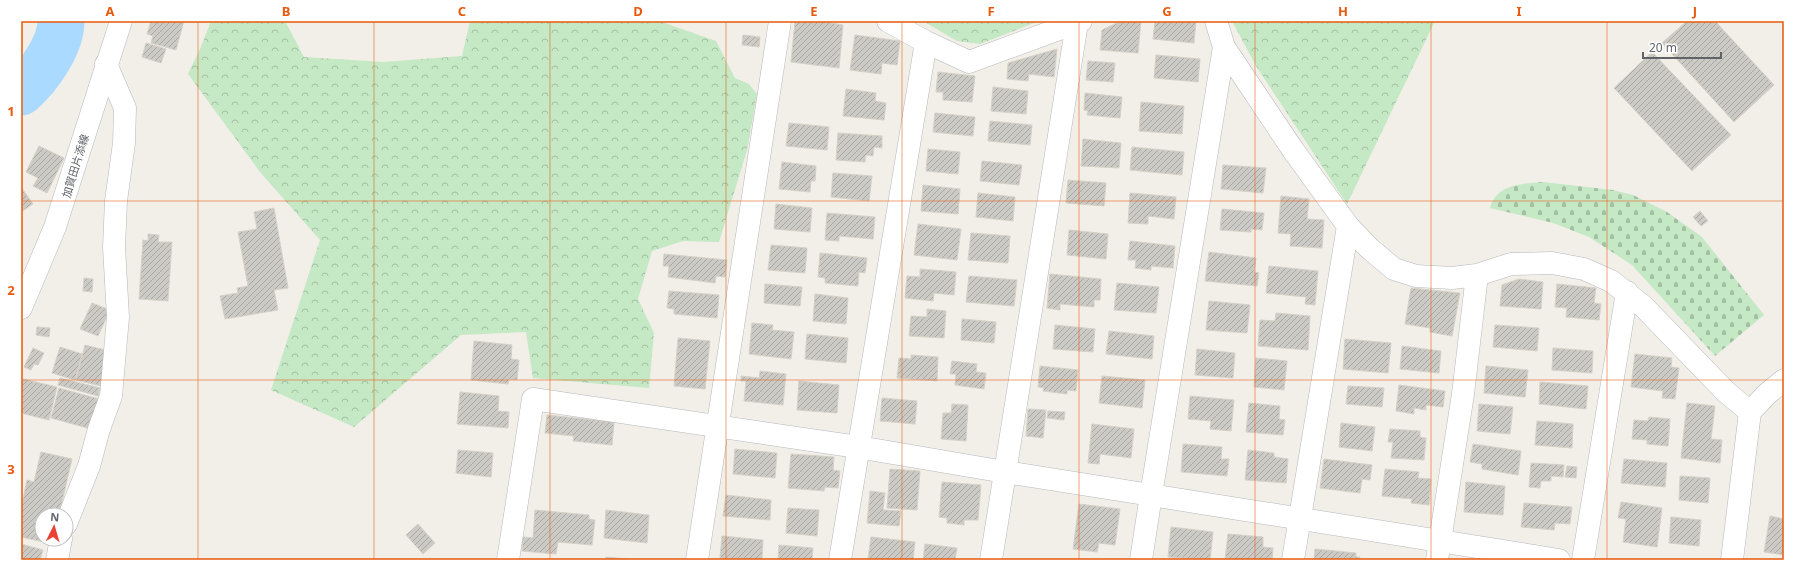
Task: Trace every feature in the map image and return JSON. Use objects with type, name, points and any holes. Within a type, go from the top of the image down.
[{"type":"street","name":"加賀田片添線","points":[[21,306],[56,227],[106,64],[121,21]]},
{"type":"street","points":[[697,560],[780,21]]},
{"type":"street","points":[[888,21],[926,42],[969,62],[1079,22],[991,560]]},
{"type":"street","points":[[1216,21],[1224,46],[1293,150],[1348,226],[1370,249],[1394,269],[1416,276],[1452,278],[1477,275],[1511,264],[1552,263],[1584,269],[1611,281],[1627,292],[1643,306],[1726,392],[1750,412]]},
{"type":"street","points":[[840,560],[926,42]]},
{"type":"street","points":[[1141,560],[1224,46]]},
{"type":"street","points":[[73,507],[89,466],[99,429],[111,396],[118,318],[114,247],[116,201],[124,143],[124,108],[106,64]]},
{"type":"street","points":[[1292,560],[1348,226]]},
{"type":"street","points":[[1439,551],[1463,394],[1477,275]]},
{"type":"street","points":[[1583,560],[1627,292]]},
{"type":"street","points":[[1732,560],[1750,412],[1784,380]]},
{"type":"street","points":[[508,560],[533,399],[858,446],[1005,472],[1299,519],[1439,551],[1559,560]]},
{"type":"street","points":[[57,560],[59,547]]},
{"type":"green space","points":[[211,21],[285,21],[304,57],[383,62],[462,56],[470,21],[659,21],[716,41],[735,78],[749,84],[757,94],[747,150],[719,242],[683,241],[652,251],[638,299],[654,333],[649,388],[533,378],[526,332],[461,335],[354,427],[271,390],[320,240],[260,172],[188,74]]},
{"type":"green space","points":[[923,21],[1039,21],[980,44],[957,41]]},
{"type":"green space","points":[[1232,21],[1435,21],[1347,204],[1256,66]]},
{"type":"green space","points":[[1543,182],[1613,190],[1633,195],[1667,212],[1702,237],[1764,315],[1715,356],[1632,265],[1589,237],[1553,223],[1490,208],[1493,200],[1504,190],[1518,185]]},
{"type":"building","points":[[151,21],[184,21],[176,50],[151,43],[153,36],[147,34]]},
{"type":"building","points":[[795,21],[820,21],[843,25],[839,68],[791,62]]},
{"type":"building","points":[[1121,21],[1141,21],[1138,53],[1100,50],[1102,30]]},
{"type":"building","points":[[1155,21],[1196,21],[1194,43],[1153,39]]},
{"type":"building","points":[[1687,21],[1715,21],[1774,85],[1734,122],[1662,43]]},
{"type":"building","points":[[743,35],[760,37],[759,47],[742,45]]},
{"type":"building","points":[[855,35],[900,41],[897,65],[882,63],[881,74],[850,70]]},
{"type":"building","points":[[146,43],[166,49],[161,63],[142,57]]},
{"type":"building","points":[[1057,49],[1054,77],[1029,74],[1028,81],[1007,79],[1008,63]]},
{"type":"building","points":[[1652,52],[1731,135],[1692,171],[1614,88]]},
{"type":"building","points":[[1156,55],[1200,59],[1198,82],[1154,78]]},
{"type":"building","points":[[1088,61],[1115,63],[1113,82],[1086,80]]},
{"type":"building","points":[[938,72],[975,76],[972,102],[943,100],[943,92],[936,92]]},
{"type":"building","points":[[993,87],[1028,91],[1026,114],[991,111]]},
{"type":"building","points":[[846,89],[876,93],[875,101],[886,103],[884,120],[843,116]]},
{"type":"building","points":[[1085,93],[1122,97],[1120,118],[1087,115],[1088,111],[1084,110]]},
{"type":"building","points":[[1141,102],[1184,106],[1182,134],[1139,131]]},
{"type":"building","points":[[935,113],[975,117],[973,136],[933,132]]},
{"type":"building","points":[[990,121],[1032,125],[1030,145],[988,141]]},
{"type":"building","points":[[789,123],[829,127],[827,150],[786,146]]},
{"type":"building","points":[[838,133],[882,136],[882,148],[874,147],[873,156],[866,155],[865,162],[836,160]]},
{"type":"building","points":[[1083,139],[1121,143],[1119,168],[1081,166]]},
{"type":"building","points":[[39,146],[64,158],[47,193],[33,186],[38,178],[26,172]]},
{"type":"building","points":[[1132,147],[1184,152],[1182,175],[1130,170]]},
{"type":"building","points":[[928,149],[960,152],[958,174],[926,171]]},
{"type":"building","points":[[982,161],[1022,165],[1019,185],[980,181]]},
{"type":"building","points":[[782,162],[816,166],[815,181],[811,181],[810,192],[779,189]]},
{"type":"building","points":[[1223,165],[1266,168],[1263,193],[1221,189]]},
{"type":"building","points":[[833,173],[872,176],[869,201],[831,197]]},
{"type":"building","points":[[1068,180],[1106,183],[1104,206],[1066,203]]},
{"type":"building","points":[[923,185],[960,189],[958,214],[921,211]]},
{"type":"building","points":[[21,187],[33,204],[21,212]]},
{"type":"building","points":[[978,193],[1015,197],[1013,221],[976,217]]},
{"type":"building","points":[[1130,193],[1176,197],[1174,219],[1148,216],[1148,224],[1128,223]]},
{"type":"building","points":[[1281,196],[1309,199],[1307,219],[1324,220],[1322,248],[1290,246],[1291,234],[1278,233]]},
{"type":"building","points":[[776,204],[812,208],[810,232],[774,229]]},
{"type":"building","points":[[274,208],[288,288],[274,290],[278,310],[225,319],[220,296],[238,293],[237,288],[248,286],[238,232],[257,229],[254,212]]},
{"type":"building","points":[[1222,209],[1264,213],[1262,230],[1251,229],[1251,232],[1220,230]]},
{"type":"building","points":[[1700,211],[1708,221],[1701,226],[1693,217]]},
{"type":"building","points":[[827,213],[875,217],[873,239],[839,236],[839,241],[825,240]]},
{"type":"building","points":[[918,224],[961,229],[957,260],[914,255]]},
{"type":"building","points":[[1069,230],[1108,234],[1106,259],[1067,255]]},
{"type":"building","points":[[971,233],[1010,236],[1008,263],[968,260]]},
{"type":"building","points":[[148,234],[159,235],[158,242],[172,242],[168,301],[139,299],[143,240],[148,241]]},
{"type":"building","points":[[1130,241],[1175,246],[1173,268],[1151,266],[1151,270],[1135,268],[1136,260],[1128,260]]},
{"type":"building","points":[[771,245],[807,248],[805,273],[768,270]]},
{"type":"building","points":[[1209,252],[1256,258],[1254,272],[1259,273],[1257,286],[1205,281]]},
{"type":"building","points":[[820,253],[867,258],[865,273],[859,272],[858,286],[825,283],[825,278],[818,277]]},
{"type":"building","points":[[664,254],[727,260],[725,277],[716,276],[715,283],[668,277],[669,266],[663,266]]},
{"type":"building","points":[[1269,266],[1318,271],[1315,305],[1305,304],[1306,297],[1266,293]]},
{"type":"building","points":[[920,269],[956,272],[954,295],[934,293],[933,301],[905,298],[907,276],[920,277]]},
{"type":"building","points":[[1050,274],[1101,279],[1100,300],[1094,300],[1094,307],[1060,304],[1060,310],[1047,308]]},
{"type":"building","points":[[969,276],[1017,280],[1014,306],[966,302]]},
{"type":"building","points":[[84,278],[93,279],[92,292],[83,291]]},
{"type":"building","points":[[1519,279],[1543,282],[1541,309],[1500,306],[1502,285]]},
{"type":"building","points":[[1117,283],[1159,287],[1156,313],[1114,310]]},
{"type":"building","points":[[765,284],[802,287],[800,306],[764,303]]},
{"type":"building","points":[[1557,284],[1596,288],[1594,303],[1601,304],[1599,320],[1566,317],[1567,308],[1555,307]]},
{"type":"building","points":[[1411,288],[1460,293],[1452,336],[1430,332],[1430,328],[1405,324]]},
{"type":"building","points":[[669,291],[719,295],[717,318],[674,314],[674,309],[667,308]]},
{"type":"building","points":[[815,294],[848,298],[846,324],[813,321]]},
{"type":"building","points":[[1209,301],[1250,305],[1247,333],[1206,330]]},
{"type":"building","points":[[92,303],[110,310],[98,336],[80,329]]},
{"type":"building","points":[[927,309],[946,311],[944,338],[909,336],[911,316],[927,317]]},
{"type":"building","points":[[1276,313],[1310,316],[1308,350],[1258,346],[1260,320],[1275,321]]},
{"type":"building","points":[[962,319],[996,322],[994,343],[961,340]]},
{"type":"building","points":[[752,323],[773,325],[772,330],[794,332],[791,359],[749,354]]},
{"type":"building","points":[[1055,325],[1095,329],[1093,352],[1053,349]]},
{"type":"building","points":[[1495,325],[1539,328],[1537,351],[1493,347]]},
{"type":"building","points":[[37,327],[50,328],[49,337],[36,335]]},
{"type":"building","points":[[1109,331],[1154,336],[1152,359],[1106,354]]},
{"type":"building","points":[[807,334],[848,338],[846,363],[805,359]]},
{"type":"building","points":[[678,338],[710,341],[705,389],[674,386]]},
{"type":"building","points":[[1345,339],[1391,343],[1388,373],[1343,369]]},
{"type":"building","points":[[474,341],[512,345],[511,359],[519,360],[517,380],[509,379],[508,384],[471,380]]},
{"type":"building","points":[[85,345],[109,351],[101,386],[76,380]]},
{"type":"building","points":[[1402,346],[1441,351],[1439,373],[1400,369]]},
{"type":"building","points":[[60,347],[82,354],[75,380],[52,373]]},
{"type":"building","points":[[33,348],[44,353],[38,365],[34,364],[31,370],[24,367]]},
{"type":"building","points":[[1553,348],[1593,351],[1592,373],[1552,370]]},
{"type":"building","points":[[1197,349],[1235,353],[1233,378],[1195,375]]},
{"type":"building","points":[[1635,354],[1672,358],[1671,367],[1679,368],[1675,399],[1662,398],[1663,391],[1631,387]]},
{"type":"building","points":[[911,355],[938,357],[937,381],[897,378],[899,358],[911,359]]},
{"type":"building","points":[[1256,358],[1287,361],[1284,390],[1254,387]]},
{"type":"building","points":[[952,361],[977,364],[976,372],[986,373],[984,389],[955,385],[956,374],[950,374]]},
{"type":"building","points":[[1040,366],[1078,370],[1076,391],[1067,390],[1067,394],[1043,391],[1044,388],[1038,387]]},
{"type":"building","points":[[1486,366],[1528,370],[1525,397],[1484,393]]},
{"type":"building","points":[[760,371],[786,374],[783,405],[744,401],[746,381],[741,381],[741,376],[759,378]]},
{"type":"building","points":[[1102,376],[1145,380],[1142,408],[1099,403]]},
{"type":"building","points":[[60,378],[100,388],[98,396],[58,385]]},
{"type":"building","points":[[23,379],[57,387],[49,420],[21,413],[21,388]]},
{"type":"building","points":[[799,381],[839,385],[837,413],[797,410]]},
{"type":"building","points":[[1540,382],[1588,386],[1586,409],[1539,404]]},
{"type":"building","points":[[1399,385],[1445,391],[1443,407],[1426,405],[1426,410],[1414,408],[1414,414],[1396,411]]},
{"type":"building","points":[[1348,386],[1384,388],[1382,407],[1346,404]]},
{"type":"building","points":[[59,388],[99,399],[91,429],[51,418]]},
{"type":"building","points":[[460,392],[499,396],[498,411],[509,412],[508,428],[457,424]]},
{"type":"building","points":[[1190,396],[1234,400],[1231,431],[1210,429],[1211,421],[1188,419]]},
{"type":"building","points":[[882,398],[917,401],[915,424],[880,421]]},
{"type":"building","points":[[1249,403],[1280,406],[1279,419],[1285,420],[1283,435],[1246,432]]},
{"type":"building","points":[[1687,403],[1715,406],[1711,439],[1722,440],[1720,463],[1681,458]]},
{"type":"building","points":[[952,404],[968,405],[966,441],[941,439],[943,413],[951,413]]},
{"type":"building","points":[[1479,404],[1513,407],[1510,434],[1477,431]]},
{"type":"building","points":[[1028,409],[1046,410],[1043,438],[1026,436]]},
{"type":"building","points":[[1048,411],[1065,412],[1064,420],[1047,418]]},
{"type":"building","points":[[547,415],[614,422],[612,445],[573,441],[574,436],[545,433]]},
{"type":"building","points":[[1649,417],[1670,419],[1668,446],[1647,444],[1647,440],[1632,439],[1634,420],[1648,421]]},
{"type":"building","points":[[1537,421],[1573,424],[1572,448],[1535,445]]},
{"type":"building","points":[[1341,423],[1375,427],[1372,451],[1339,447]]},
{"type":"building","points":[[1092,424],[1134,429],[1131,458],[1100,454],[1099,464],[1088,463]]},
{"type":"building","points":[[1390,429],[1420,431],[1420,437],[1426,438],[1424,460],[1391,458],[1393,442],[1388,442]]},
{"type":"building","points":[[1183,444],[1222,447],[1221,459],[1229,459],[1227,476],[1181,472]]},
{"type":"building","points":[[1473,444],[1521,451],[1518,475],[1482,469],[1482,464],[1470,462]]},
{"type":"building","points":[[735,449],[777,453],[775,478],[733,474]]},
{"type":"building","points":[[458,450],[493,453],[491,477],[456,473]]},
{"type":"building","points":[[1248,450],[1274,453],[1274,457],[1288,459],[1286,483],[1245,480]]},
{"type":"building","points":[[41,452],[72,459],[61,507],[34,507],[34,540],[21,537],[21,508],[27,480],[34,482]]},
{"type":"building","points":[[791,454],[834,457],[833,470],[840,471],[838,488],[825,487],[824,491],[788,488]]},
{"type":"building","points":[[1324,459],[1372,465],[1370,480],[1362,479],[1360,493],[1320,488]]},
{"type":"building","points":[[1624,459],[1667,463],[1665,487],[1621,483]]},
{"type":"building","points":[[1531,463],[1564,465],[1563,477],[1551,476],[1551,481],[1541,481],[1540,488],[1529,487]]},
{"type":"building","points":[[1567,466],[1577,467],[1576,478],[1565,477]]},
{"type":"building","points":[[890,469],[920,471],[917,510],[887,508]]},
{"type":"building","points":[[1385,469],[1419,472],[1418,478],[1431,479],[1429,505],[1411,503],[1412,499],[1382,496]]},
{"type":"building","points":[[1680,476],[1710,478],[1708,503],[1679,500]]},
{"type":"building","points":[[942,482],[981,485],[978,520],[964,520],[964,525],[947,523],[947,518],[939,517]]},
{"type":"building","points":[[1466,482],[1505,486],[1503,515],[1464,512]]},
{"type":"building","points":[[870,491],[885,493],[883,510],[901,511],[899,526],[867,523]]},
{"type":"building","points":[[726,495],[771,500],[770,520],[723,516]]},
{"type":"building","points":[[1621,502],[1662,508],[1657,547],[1623,542],[1626,519],[1618,518]]},
{"type":"building","points":[[1524,503],[1572,507],[1570,524],[1555,523],[1554,530],[1521,527]]},
{"type":"building","points":[[1079,504],[1120,509],[1115,545],[1099,543],[1097,552],[1073,549]]},
{"type":"building","points":[[788,508],[819,510],[817,536],[786,533]]},
{"type":"building","points":[[535,510],[589,515],[589,519],[595,520],[592,545],[558,542],[556,554],[522,551],[523,537],[533,538]]},
{"type":"building","points":[[606,510],[649,515],[647,543],[604,538]]},
{"type":"building","points":[[1770,516],[1784,519],[1784,555],[1764,552]]},
{"type":"building","points":[[1671,517],[1701,520],[1699,546],[1669,543]]},
{"type":"building","points":[[418,524],[435,543],[423,554],[406,535]]},
{"type":"building","points":[[1171,527],[1213,532],[1210,560],[1168,557]]},
{"type":"building","points":[[1228,534],[1263,537],[1263,547],[1273,548],[1272,560],[1225,560]]},
{"type":"building","points":[[722,536],[763,540],[762,560],[720,558]]},
{"type":"building","points":[[871,537],[915,542],[913,560],[868,559]]},
{"type":"building","points":[[21,544],[43,550],[40,560],[21,560]]},
{"type":"building","points":[[925,544],[957,548],[955,560],[923,560]]},
{"type":"building","points":[[779,545],[813,548],[812,560],[778,560]]},
{"type":"building","points":[[1315,549],[1356,553],[1356,557],[1360,557],[1359,560],[1314,560]]},
{"type":"building","points":[[606,557],[639,560],[606,560]]},
{"type":"waterway","points":[[21,92],[35,78],[48,60],[57,40],[61,21]]}]
